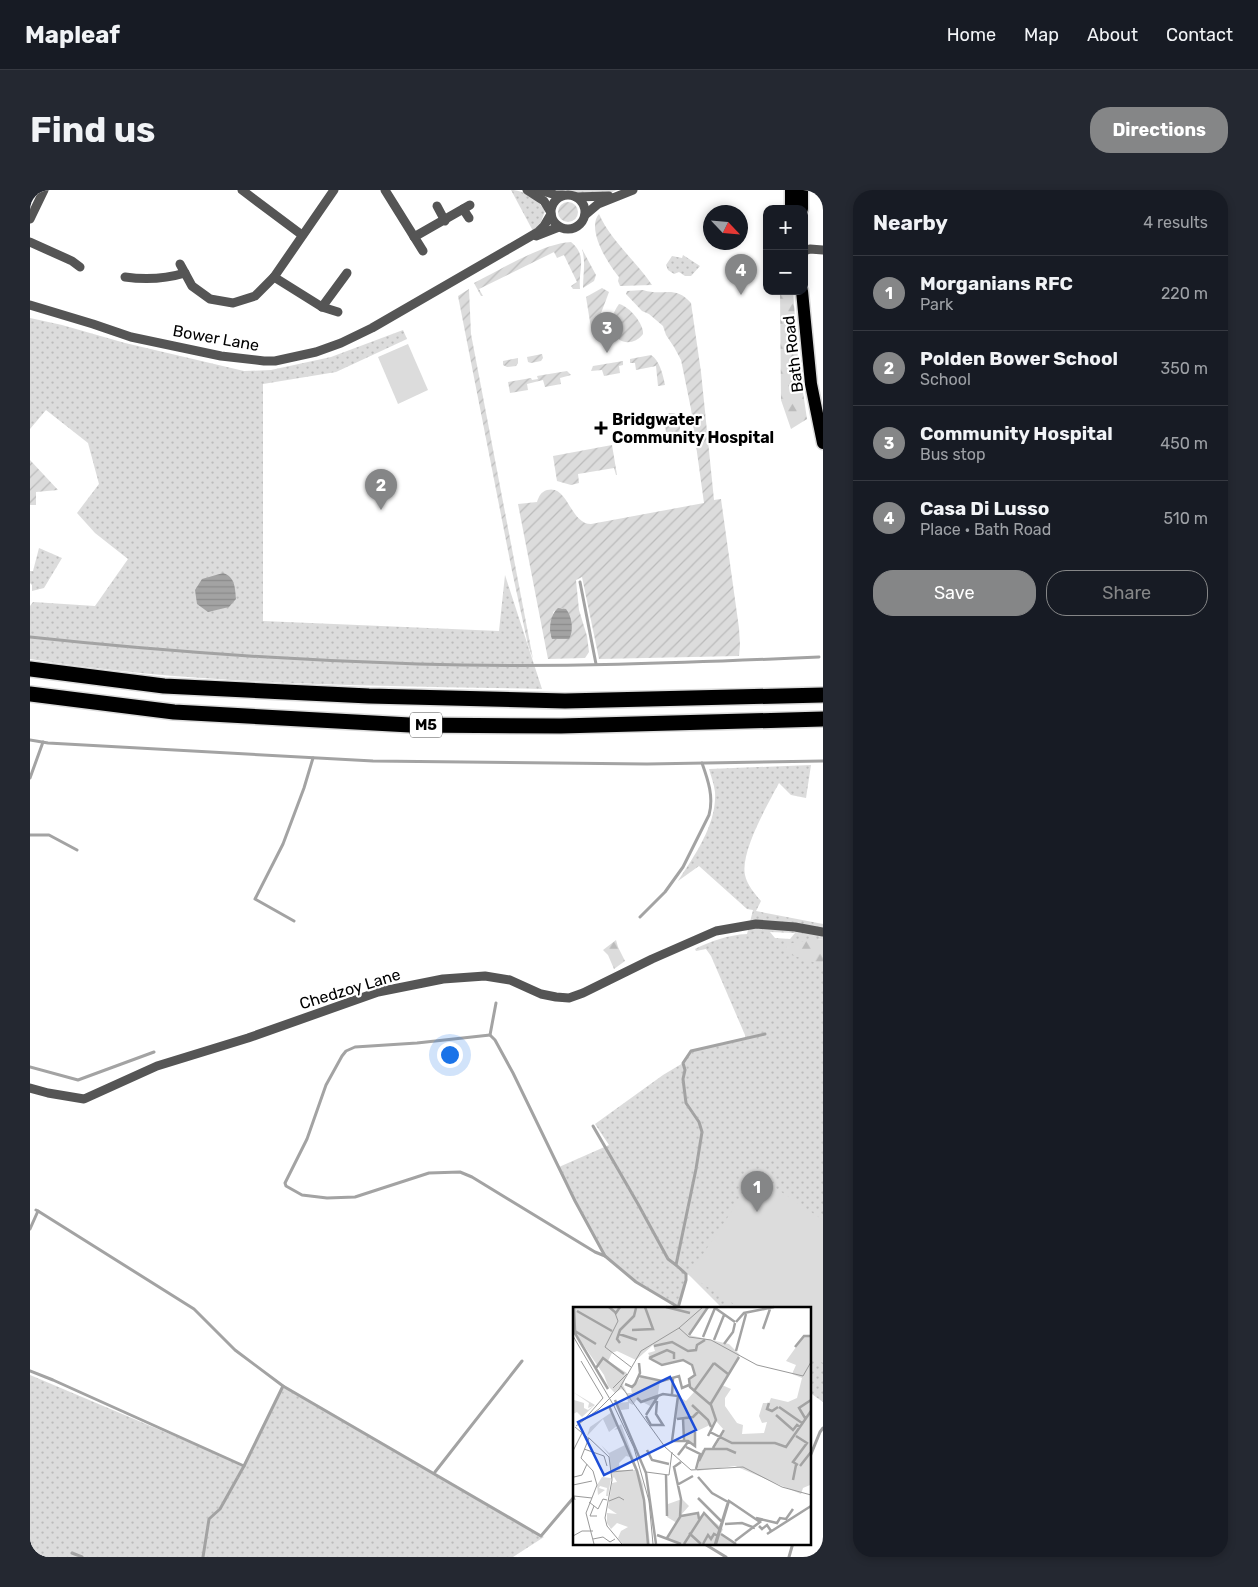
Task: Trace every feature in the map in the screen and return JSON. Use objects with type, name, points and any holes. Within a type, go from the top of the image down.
[{"type":"highway","name":"M5","points":[[30,669],[164,686],[369,696],[565,702],[823,695]]},
{"type":"highway","name":"M5","points":[[30,694],[174,712],[410,725],[561,726],[823,719]]},
{"type":"main road","points":[[791,190],[791,205]]},
{"type":"main road","points":[[802,190],[802,205]]},
{"type":"main road","name":"Bath Road","points":[[802,295],[811,384],[823,443]]},
{"type":"street","points":[[30,219],[44,190]]},
{"type":"street","points":[[242,190],[302,235]]},
{"type":"street","points":[[180,264],[192,286],[210,299],[233,303],[256,296],[274,277],[334,190]]},
{"type":"street","points":[[385,190],[423,251]]},
{"type":"street","points":[[527,190],[544,201],[555,224],[566,229],[580,224],[584,215],[598,204],[633,190]]},
{"type":"street","points":[[539,190],[556,195],[576,197],[599,198],[622,195]]},
{"type":"street","points":[[550,212],[555,200],[565,195]]},
{"type":"street","points":[[576,197],[583,205],[584,215]]},
{"type":"street","points":[[437,206],[445,221]]},
{"type":"street","points":[[414,237],[467,207],[469,218]]},
{"type":"street","name":"Bower Lane","points":[[30,305],[131,337],[221,356],[264,362],[275,361],[316,352],[341,343],[372,328],[538,232],[550,212]]},
{"type":"street","name":"Bower Lane","points":[[524,241],[559,227]]},
{"type":"street","points":[[30,242],[72,261],[80,267]]},
{"type":"street","points":[[807,250],[823,250]]},
{"type":"street","points":[[322,307],[347,272]]},
{"type":"street","points":[[125,277],[169,278],[185,273]]},
{"type":"street","points":[[274,277],[322,307],[338,312]]},
{"type":"street","name":"Chedzoy Lane","points":[[30,1088],[84,1099],[157,1066],[248,1038],[378,992],[396,988],[443,979],[484,976],[510,980],[541,994],[556,998],[569,998],[584,993],[716,931],[756,924],[773,924],[823,932]]},
{"type":"green space","points":[[511,190],[531,196],[545,211],[541,222],[533,231]]},
{"type":"green space","points":[[556,190],[617,190],[590,194]]},
{"type":"green space","points":[[568,202],[575,205],[578,212],[575,219],[568,222],[561,219],[558,212],[561,205]]},
{"type":"green space","points":[[599,214],[610,233],[652,285],[620,286],[619,277],[604,255],[597,237],[595,228]]},
{"type":"green space","points":[[571,242],[576,247],[581,258],[580,289],[573,289],[571,286],[577,282],[564,255],[557,258],[554,252],[479,289],[483,296],[481,296],[474,283],[535,252]]},
{"type":"green space","points":[[582,249],[596,275],[594,281],[583,288],[584,263]]},
{"type":"green space","points":[[683,255],[700,266],[691,276],[685,276],[679,272],[674,274],[668,270],[666,265],[672,256],[682,258]]},
{"type":"green space","points":[[602,288],[609,292],[595,329],[591,328],[586,297]]},
{"type":"green space","points":[[469,289],[471,334],[533,659],[528,645],[512,571],[458,296]]},
{"type":"green space","points":[[627,291],[674,292],[685,297],[691,303],[701,372],[714,500],[721,499],[739,628],[739,656],[599,659],[582,577],[576,580],[579,610],[587,636],[589,652],[585,658],[548,659],[518,504],[537,502],[543,492],[554,490],[565,498],[578,518],[591,524],[704,503],[691,409],[681,360],[666,335],[663,326],[649,314],[642,311],[626,294]],"holes":[[[562,608],[568,612],[550,636],[554,611]]]},
{"type":"green space","points":[[780,295],[793,295],[798,359],[807,419],[791,429],[781,400]]},
{"type":"green space","points":[[619,304],[627,308],[641,325],[643,334],[637,340],[623,341],[617,338],[613,332],[611,325],[613,315]]},
{"type":"green space","points":[[30,318],[244,371],[271,370],[331,357],[403,330],[407,339],[336,372],[263,384],[263,621],[499,631],[505,575],[542,689],[285,683],[157,675],[30,659],[30,606],[33,602],[95,606],[128,559],[95,533],[77,513],[99,484],[88,443],[46,410],[30,429]]},
{"type":"green space","points":[[408,344],[428,390],[398,404],[378,357]]},
{"type":"green space","points":[[542,354],[543,358],[541,361],[528,362],[527,357]]},
{"type":"green space","points":[[651,355],[659,364],[665,385],[658,386],[656,366],[636,370],[635,363],[630,363],[630,359]]},
{"type":"green space","points":[[518,358],[516,366],[507,367],[503,365],[503,361]]},
{"type":"green space","points":[[623,361],[623,365],[619,366],[620,373],[604,376],[602,370],[591,371],[593,366]]},
{"type":"green space","points":[[567,371],[571,375],[560,378],[561,384],[545,387],[543,380],[527,384],[528,390],[510,393],[508,382],[531,378],[532,380],[538,379],[537,376]]},
{"type":"green space","points":[[669,413],[674,413],[679,420],[680,429],[677,435],[668,436],[666,432],[664,419]]},
{"type":"green space","points":[[612,445],[617,475],[614,468],[578,474],[579,483],[571,485],[557,481],[553,456]]},
{"type":"green space","points":[[30,460],[58,490],[36,492],[36,505],[30,505]]},
{"type":"green space","points":[[39,548],[62,558],[44,588],[32,591],[30,571],[33,571]]},
{"type":"green space","points":[[811,765],[806,798],[791,795],[779,783],[751,841],[745,865],[745,875],[761,901],[756,911],[823,924],[823,940],[817,939],[823,943],[823,1402],[810,1393],[810,1307],[721,1307],[686,1274],[678,1307],[636,1282],[605,1256],[559,1167],[609,1145],[595,1124],[663,1075],[683,1063],[691,1051],[745,1038],[711,956],[706,949],[696,951],[695,949],[720,939],[747,934],[753,910],[747,909],[699,866],[678,881],[704,839],[709,827],[715,804],[713,783],[709,769]],"holes":[[[770,932],[795,933],[790,939],[775,938]]]},
{"type":"green space","points":[[817,939],[823,940],[823,965],[785,953],[787,944]]},
{"type":"green space","points":[[616,940],[625,961],[614,969],[608,955],[603,950]]},
{"type":"green space","points":[[756,1175],[823,1220],[823,1363],[810,1355],[810,1307],[738,1307],[689,1275]]},
{"type":"green space","points":[[30,1375],[243,1465],[283,1386],[544,1537],[513,1557],[30,1557]]},
{"type":"shaded area","points":[[223,573],[232,580],[236,599],[229,607],[208,612],[197,604],[195,590],[202,579]]},
{"type":"shaded area","points":[[558,608],[566,609],[570,616],[572,628],[569,639],[552,639],[550,627],[553,614]]},
{"type":"waterway","points":[[580,582],[596,664]]},
{"type":"waterway","points":[[30,637],[224,654],[418,664],[618,664],[819,657]]},
{"type":"waterway","points":[[30,740],[48,743],[373,761],[647,764],[823,761]]},
{"type":"waterway","points":[[30,778],[43,742]]},
{"type":"waterway","points":[[294,921],[255,899],[283,844],[313,758]]},
{"type":"waterway","points":[[640,917],[665,892],[683,867],[709,815],[711,795],[702,763]]},
{"type":"waterway","points":[[30,835],[49,835],[77,850]]},
{"type":"waterway","points":[[496,1003],[490,1035],[495,1040],[513,1073],[575,1201],[605,1256],[636,1282],[678,1307]]},
{"type":"waterway","points":[[678,1307],[686,1274],[676,1265],[702,1132],[699,1122],[686,1103],[683,1063],[691,1051],[765,1034]]},
{"type":"waterway","points":[[490,1035],[417,1043],[355,1047],[346,1051],[326,1085],[307,1139],[285,1183],[286,1186],[302,1195],[327,1198],[355,1197],[429,1173],[460,1172],[472,1177],[595,1252],[605,1256]]},
{"type":"waterway","points":[[30,1067],[78,1080],[154,1052]]},
{"type":"waterway","points":[[593,1126],[668,1259],[676,1265]]},
{"type":"waterway","points":[[30,1229],[38,1211],[36,1210]]},
{"type":"waterway","points":[[38,1211],[194,1309],[235,1350],[283,1386],[541,1536],[573,1498]]},
{"type":"waterway","points":[[435,1472],[522,1361]]},
{"type":"waterway","points":[[30,1371],[244,1466]]},
{"type":"waterway","points":[[203,1557],[209,1519],[220,1509],[244,1466],[283,1386]]},
{"type":"waterway","points":[[810,1457],[823,1428]]},
{"type":"waterway","points":[[705,1544],[726,1557]]},
{"type":"waterway","points":[[789,1557],[793,1544]]},
{"type":"waterway","points":[[72,1553],[82,1557]]},
{"type":"place","name":"Casa Di Lusso","points":[[741,295]]},
{"type":"place","name":"Community Hospital","points":[[607,353]]},
{"type":"place","name":"Bridgwater Community Hospital","points":[[601,428]]},
{"type":"place","name":"Polden Bower School","points":[[381,510]]},
{"type":"place","name":"Morganians RFC","points":[[757,1212]]}]
